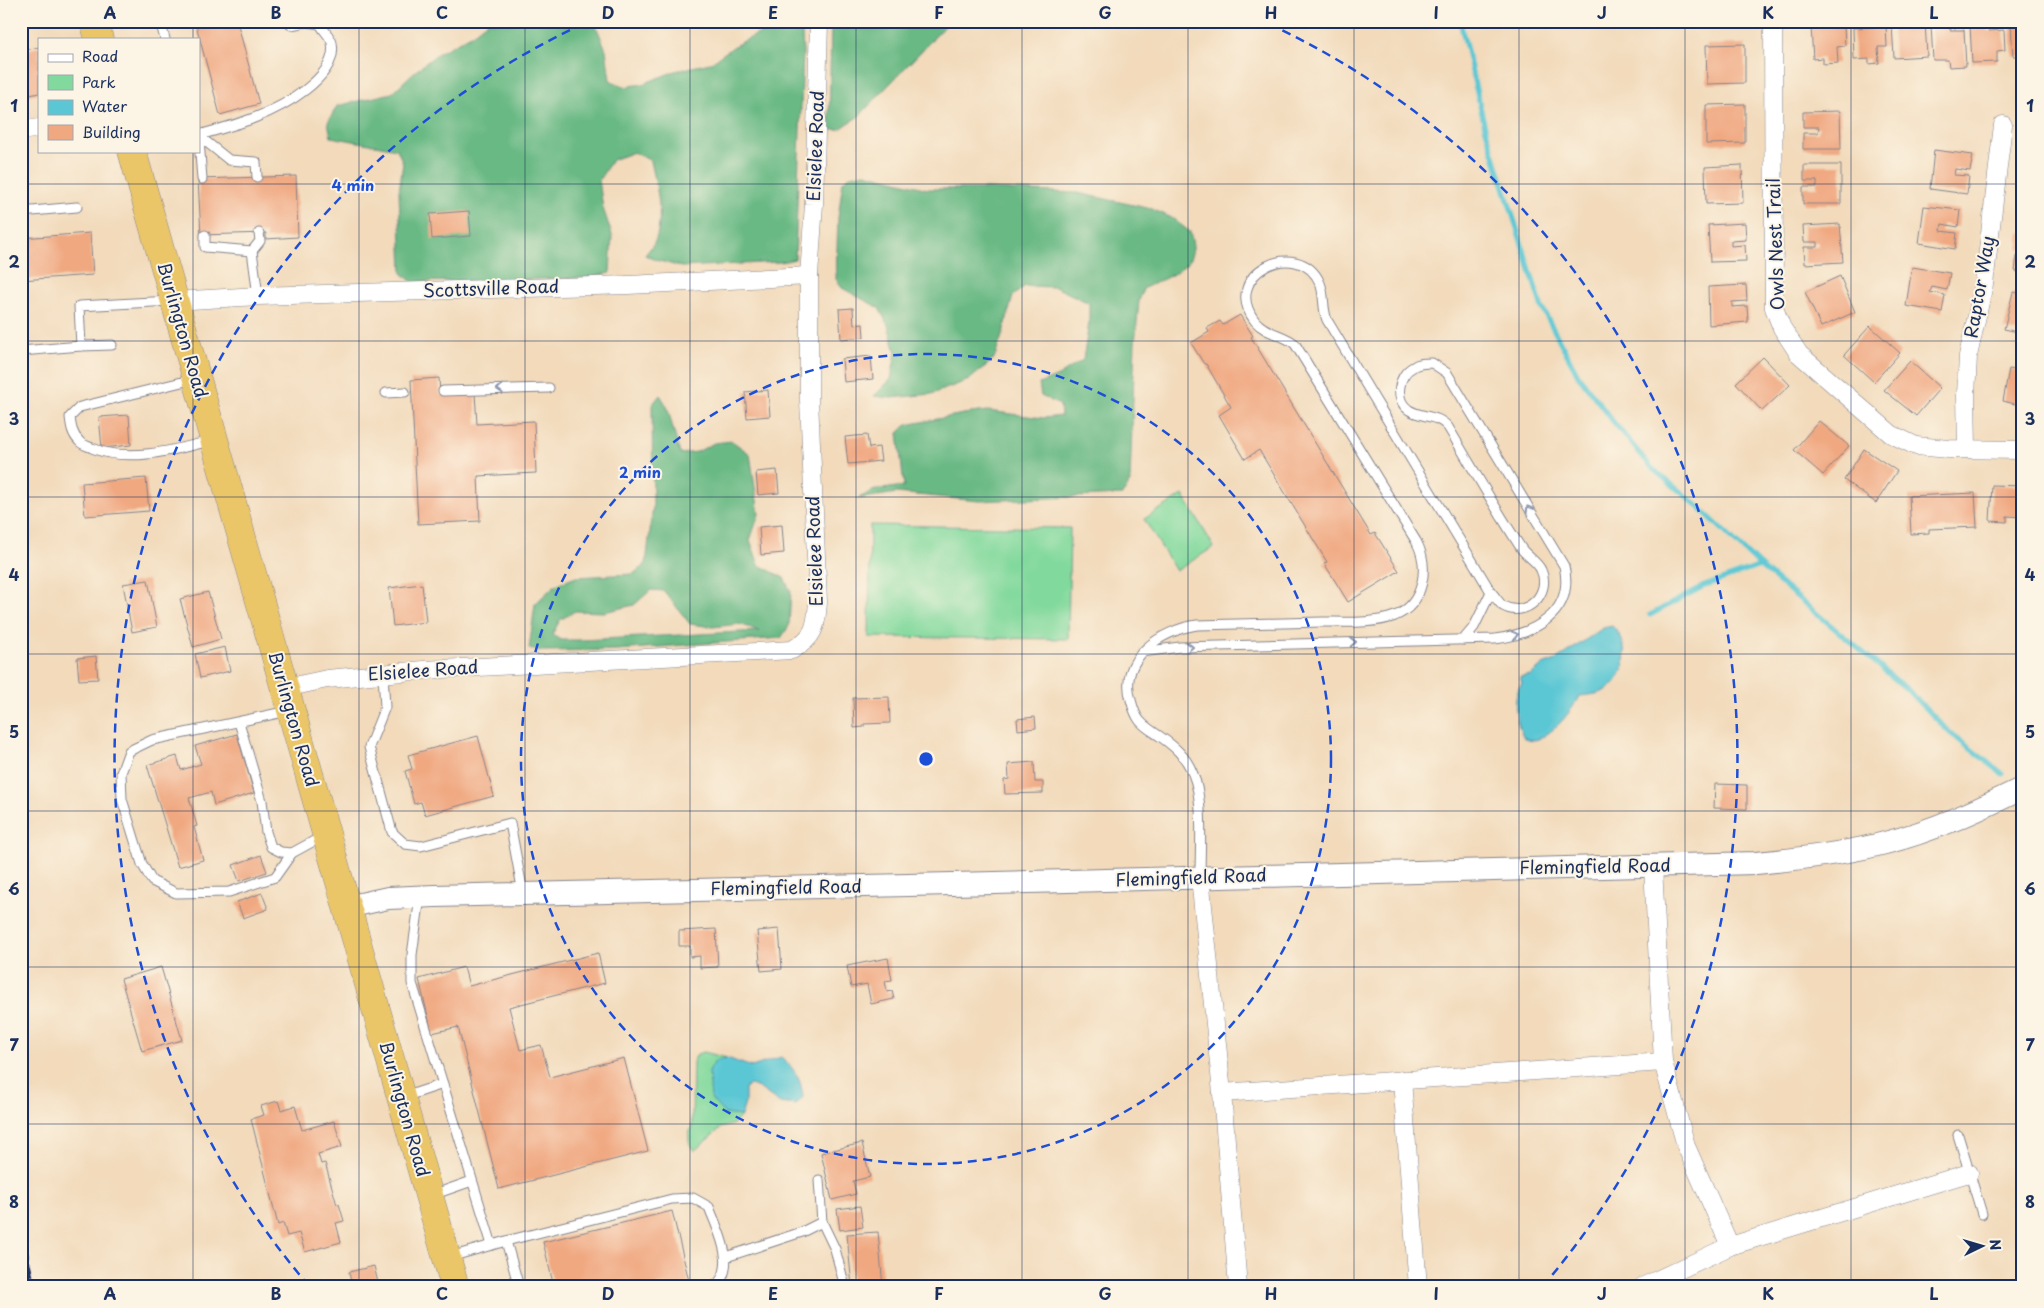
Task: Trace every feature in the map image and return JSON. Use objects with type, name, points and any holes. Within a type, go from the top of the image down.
[{"type":"highway","points":[[94,21],[99,38]]},
{"type":"highway","name":"Burlington Road","points":[[132,152],[455,1287]]},
{"type":"street","name":"Elsielee Road","points":[[288,700],[327,679],[383,674],[792,650],[809,639],[816,625],[818,602],[809,400],[808,276],[814,204],[819,21]]},
{"type":"street","name":"Owls Nest Trail","points":[[1773,21],[1774,308],[1782,328],[1800,354],[1891,434],[1916,446],[2023,450]]},
{"type":"street","name":"Raptor Way","points":[[1967,449],[1966,395],[1968,356],[1984,284],[2003,125]]},
{"type":"street","points":[[21,131],[38,128]]},
{"type":"street","name":"Scottsville Road","points":[[174,301],[258,296],[808,276]]},
{"type":"street","name":"Flemingfield Road","points":[[347,907],[388,898],[420,896],[1756,863],[1884,844],[1923,832],[2023,788]]},
{"type":"street","points":[[1653,866],[1662,1062],[1686,1146],[1730,1246]]},
{"type":"street","points":[[1200,877],[1222,1093],[1238,1287]]},
{"type":"street","points":[[1222,1093],[1662,1062]]},
{"type":"street","points":[[1402,1080],[1418,1287]]},
{"type":"street","points":[[1642,1287],[1730,1246],[1969,1173]]},
{"type":"lane","points":[[160,21],[166,38]]},
{"type":"lane","points":[[200,135],[253,119],[272,110],[322,76],[332,58],[332,42],[320,24],[306,22],[291,26]]},
{"type":"lane","points":[[200,136],[229,160],[256,162],[257,177]]},
{"type":"lane","points":[[200,152],[202,179]]},
{"type":"lane","points":[[21,212],[77,207]]},
{"type":"lane","points":[[258,296],[252,251],[260,241],[259,233]]},
{"type":"lane","points":[[205,235],[205,247],[252,251]]},
{"type":"lane","points":[[1142,652],[1153,649],[1180,647],[1463,640],[1510,637],[1542,624],[1552,616],[1563,597],[1566,576],[1559,557],[1447,373],[1432,363],[1414,366],[1406,371],[1401,379],[1400,395],[1404,404],[1409,410],[1438,418],[1448,427],[1522,550],[1541,570],[1543,589],[1538,600],[1521,610],[1502,605],[1491,592],[1327,320],[1324,313],[1320,282],[1305,266],[1296,262],[1282,261],[1263,267],[1254,275],[1246,293],[1251,313],[1263,328],[1289,339],[1295,344],[1416,541],[1424,562],[1424,575],[1420,590],[1406,610],[1381,620],[1183,627],[1167,634],[1142,652],[1135,662],[1130,675],[1130,696],[1140,721],[1177,748],[1194,775],[1199,802],[1200,877]]},
{"type":"lane","points":[[81,346],[79,306],[174,301]]},
{"type":"lane","points":[[21,351],[112,344]]},
{"type":"lane","points":[[196,379],[80,407],[70,416],[72,430],[80,443],[104,453],[124,455],[180,449],[214,440]]},
{"type":"lane","points":[[443,391],[549,388]]},
{"type":"lane","points":[[386,393],[405,392]]},
{"type":"lane","points":[[1463,640],[1474,627],[1491,592]]},
{"type":"lane","points":[[383,674],[385,707],[369,747],[392,832],[405,844],[421,846],[510,823],[523,894]]},
{"type":"lane","points":[[288,700],[239,722],[152,740],[129,751],[121,773],[122,799],[142,864],[152,881],[176,893],[228,892],[275,877],[292,853],[326,834]]},
{"type":"lane","points":[[239,722],[262,801],[270,847],[280,852],[292,853]]},
{"type":"lane","points":[[420,896],[412,955],[412,983],[492,1245]]},
{"type":"lane","points":[[401,1098],[443,1084]]},
{"type":"lane","points":[[1958,1135],[1982,1214]]},
{"type":"lane","points":[[819,1180],[822,1222],[835,1249],[845,1287]]},
{"type":"lane","points":[[429,1196],[472,1181]]},
{"type":"lane","points":[[447,1258],[672,1199],[693,1198],[709,1206],[726,1257],[725,1270],[719,1286]]},
{"type":"lane","points":[[726,1257],[802,1232],[822,1222]]},
{"type":"lane","points":[[506,1242],[519,1287]]},
{"type":"green space","points":[[489,21],[594,21],[606,50],[610,80],[623,87],[643,84],[675,71],[710,63],[736,45],[760,33],[797,29],[802,34],[803,53],[795,259],[781,262],[681,267],[645,255],[656,239],[659,220],[658,200],[651,161],[634,152],[612,160],[599,180],[603,208],[612,235],[610,273],[587,278],[412,282],[402,273],[399,191],[403,163],[397,149],[331,137],[328,122],[337,106],[392,93],[437,54],[471,35]]},
{"type":"green space","points":[[831,21],[950,21],[859,116],[840,129],[829,130]]},
{"type":"green space","points":[[865,173],[928,189],[987,189],[1078,193],[1152,209],[1172,218],[1190,232],[1193,248],[1187,263],[1174,274],[1143,289],[1139,301],[1135,343],[1130,482],[1122,495],[979,501],[897,493],[857,499],[875,490],[904,486],[898,433],[906,425],[988,411],[1043,418],[1061,416],[1060,405],[1041,396],[1039,384],[1058,376],[1083,360],[1089,323],[1089,303],[1055,287],[1025,286],[1013,296],[994,359],[969,380],[932,394],[891,398],[874,396],[891,379],[896,352],[888,325],[879,308],[842,288],[836,279],[838,218],[843,181],[850,176]]},
{"type":"green space","points":[[660,395],[667,406],[680,454],[697,452],[714,443],[732,441],[750,454],[759,514],[750,540],[759,565],[784,578],[791,592],[789,626],[781,638],[617,650],[541,651],[529,649],[535,604],[555,585],[576,577],[633,574],[646,564],[653,506],[652,405]],"holes":[[[651,590],[664,591],[690,624],[713,627],[739,624],[760,631],[581,640],[561,640],[552,635],[560,620],[575,611],[604,612],[634,605]]]},
{"type":"green space","points":[[1183,495],[1214,547],[1176,571],[1144,519]]},
{"type":"green space","points":[[870,525],[1070,528],[1068,639],[869,637]]},
{"type":"green space","points":[[704,1052],[727,1058],[715,1061],[725,1114],[741,1116],[734,1124],[721,1128],[694,1151],[689,1139],[692,1126],[693,1062],[697,1054]]},
{"type":"water","points":[[1612,626],[1622,641],[1624,650],[1623,669],[1619,677],[1606,690],[1579,696],[1562,720],[1544,736],[1534,740],[1523,737],[1518,724],[1516,710],[1517,696],[1522,683],[1520,677],[1531,675],[1543,665],[1558,659],[1603,628]]},
{"type":"water","points":[[781,1057],[794,1070],[801,1085],[803,1097],[796,1105],[780,1103],[759,1088],[750,1085],[745,1088],[745,1103],[741,1116],[725,1114],[711,1099],[709,1072],[715,1061],[727,1058],[752,1067]]},
{"type":"building","points":[[195,21],[237,21],[259,104],[220,115]]},
{"type":"building","points":[[1925,22],[1927,56],[1894,58],[1892,24]]},
{"type":"building","points":[[1949,24],[1950,30],[1964,30],[1966,66],[1949,67],[1948,60],[1933,60],[1931,25]]},
{"type":"building","points":[[1988,24],[1988,31],[2004,30],[2005,50],[1997,51],[1997,62],[1972,63],[1970,25]]},
{"type":"building","points":[[2011,25],[2023,25],[2023,56],[2013,56]]},
{"type":"building","points":[[1844,26],[1845,46],[1837,47],[1838,63],[1823,64],[1823,58],[1813,59],[1811,27]]},
{"type":"building","points":[[1886,26],[1887,47],[1878,47],[1879,63],[1869,64],[1869,59],[1854,60],[1853,28]]},
{"type":"building","points":[[1745,44],[1745,83],[1707,84],[1706,45]]},
{"type":"building","points":[[38,47],[38,93],[21,97],[21,51]]},
{"type":"building","points":[[1745,104],[1745,143],[1706,144],[1706,105]]},
{"type":"building","points":[[1840,111],[1841,149],[1803,149],[1803,133],[1818,133],[1819,127],[1803,127],[1803,112]]},
{"type":"building","points":[[1934,150],[1973,155],[1970,171],[1955,169],[1954,175],[1969,176],[1967,194],[1930,189]]},
{"type":"building","points":[[1742,165],[1743,203],[1706,204],[1705,167]]},
{"type":"building","points":[[1804,165],[1841,165],[1841,204],[1803,204],[1803,187],[1817,187],[1817,181],[1804,181]]},
{"type":"building","points":[[296,176],[298,237],[266,239],[266,233],[201,235],[198,179]]},
{"type":"building","points":[[1924,206],[1960,210],[1958,227],[1942,224],[1941,231],[1957,233],[1955,249],[1919,243]]},
{"type":"building","points":[[469,211],[471,236],[432,239],[430,214]]},
{"type":"building","points":[[1745,223],[1746,240],[1731,241],[1731,246],[1745,245],[1746,261],[1710,262],[1708,225]]},
{"type":"building","points":[[1840,224],[1843,262],[1805,264],[1804,247],[1818,247],[1818,242],[1804,242],[1803,226]]},
{"type":"building","points":[[90,233],[93,275],[21,280],[21,238]]},
{"type":"building","points":[[2020,233],[2023,234],[2023,250],[2018,249]]},
{"type":"building","points":[[2017,256],[2023,256],[2023,272],[2015,271]]},
{"type":"building","points":[[1912,267],[1950,273],[1947,290],[1932,287],[1930,292],[1945,295],[1942,312],[1906,306]]},
{"type":"building","points":[[1840,276],[1855,312],[1821,327],[1805,292]]},
{"type":"building","points":[[1746,285],[1747,301],[1732,302],[1732,307],[1747,306],[1748,322],[1709,325],[1708,287]]},
{"type":"building","points":[[2013,292],[2023,294],[2023,333],[2004,329]]},
{"type":"building","points":[[853,308],[854,325],[863,324],[864,337],[841,339],[839,309]]},
{"type":"building","points":[[1240,315],[1253,336],[1251,337],[1371,535],[1375,533],[1399,571],[1348,602],[1324,563],[1327,562],[1259,450],[1245,459],[1219,415],[1231,407],[1206,364],[1204,364],[1191,343],[1209,332],[1207,328],[1220,321],[1223,325]]},
{"type":"building","points":[[1870,326],[1900,353],[1874,382],[1844,355]]},
{"type":"building","points":[[871,356],[873,379],[844,382],[842,359]]},
{"type":"building","points":[[1763,357],[1790,385],[1762,411],[1736,383]]},
{"type":"building","points":[[1910,361],[1940,388],[1916,416],[1884,390]]},
{"type":"building","points":[[2009,369],[2023,371],[2023,406],[2003,401]]},
{"type":"building","points":[[439,378],[440,395],[475,393],[477,424],[534,421],[536,473],[478,476],[480,521],[418,524],[411,380]]},
{"type":"building","points":[[768,390],[770,416],[747,418],[745,392]]},
{"type":"building","points":[[129,415],[131,445],[102,448],[99,417]]},
{"type":"building","points":[[1819,421],[1849,446],[1823,475],[1794,450]]},
{"type":"building","points":[[867,435],[869,448],[879,447],[881,461],[848,464],[845,437]]},
{"type":"building","points":[[1864,449],[1897,471],[1876,503],[1844,480]]},
{"type":"building","points":[[777,470],[779,493],[758,495],[756,472]]},
{"type":"building","points":[[146,478],[149,511],[85,516],[82,483]]},
{"type":"building","points":[[1992,485],[2023,486],[2023,517],[2007,516],[2007,522],[1990,521]]},
{"type":"building","points":[[1975,493],[1977,527],[1929,529],[1929,533],[1911,534],[1909,496]]},
{"type":"building","points":[[782,525],[784,553],[761,555],[759,527]]},
{"type":"building","points":[[148,580],[157,627],[132,632],[123,584]]},
{"type":"building","points":[[422,584],[426,622],[393,626],[389,588]]},
{"type":"building","points":[[208,592],[221,639],[193,647],[180,599]]},
{"type":"building","points":[[225,647],[230,671],[200,678],[195,654]]},
{"type":"building","points":[[96,656],[98,679],[79,680],[77,658]]},
{"type":"building","points":[[889,697],[890,723],[864,724],[864,727],[854,728],[853,698]]},
{"type":"building","points":[[1035,717],[1036,728],[1018,730],[1017,719]]},
{"type":"building","points":[[237,734],[254,793],[214,805],[211,792],[189,798],[197,826],[194,827],[203,860],[178,867],[147,765],[177,756],[181,770],[201,764],[195,746]]},
{"type":"building","points":[[478,736],[494,796],[425,815],[421,802],[414,804],[405,771],[412,769],[408,755]]},
{"type":"building","points":[[1034,762],[1035,782],[1043,782],[1043,793],[1005,794],[1004,780],[1009,779],[1008,764]]},
{"type":"building","points":[[1715,784],[1747,785],[1747,809],[1714,808]]},
{"type":"building","points":[[261,855],[267,872],[239,881],[233,865]]},
{"type":"building","points":[[262,893],[268,909],[243,918],[237,902]]},
{"type":"building","points":[[716,929],[718,967],[700,968],[700,956],[690,957],[690,946],[679,946],[679,931]]},
{"type":"building","points":[[779,929],[782,969],[761,971],[757,931]]},
{"type":"building","points":[[598,953],[605,983],[509,1007],[520,1050],[541,1045],[550,1077],[624,1058],[648,1151],[499,1189],[458,1027],[432,1033],[419,979],[464,967],[469,986]]},
{"type":"building","points":[[888,958],[892,980],[885,981],[887,992],[892,991],[894,999],[871,1004],[867,984],[851,987],[847,966]]},
{"type":"building","points":[[161,967],[182,1040],[142,1051],[121,979]]},
{"type":"building","points":[[278,1101],[281,1110],[295,1106],[302,1130],[334,1121],[342,1147],[318,1154],[321,1164],[325,1163],[337,1205],[339,1204],[344,1221],[336,1223],[341,1242],[305,1252],[299,1233],[287,1236],[283,1223],[278,1225],[251,1119],[264,1115],[261,1106]]},
{"type":"building","points":[[862,1143],[870,1177],[853,1181],[856,1194],[832,1200],[821,1153]]},
{"type":"building","points":[[860,1206],[863,1227],[840,1230],[837,1209]]},
{"type":"building","points":[[672,1211],[690,1285],[554,1287],[543,1242]]},
{"type":"building","points":[[878,1232],[883,1287],[852,1287],[847,1234]]},
{"type":"building","points":[[374,1266],[379,1287],[352,1287],[349,1272]]},
{"type":"waterway","points":[[1460,21],[1485,127],[1542,308],[1578,375],[1615,424],[1653,469],[1699,507],[1760,566],[1909,691],[1950,733],[2003,774]]},
{"type":"waterway","points":[[1650,615],[1704,586],[1760,566]]},
{"type":"railway","points":[[21,1233],[33,1287]]}]
